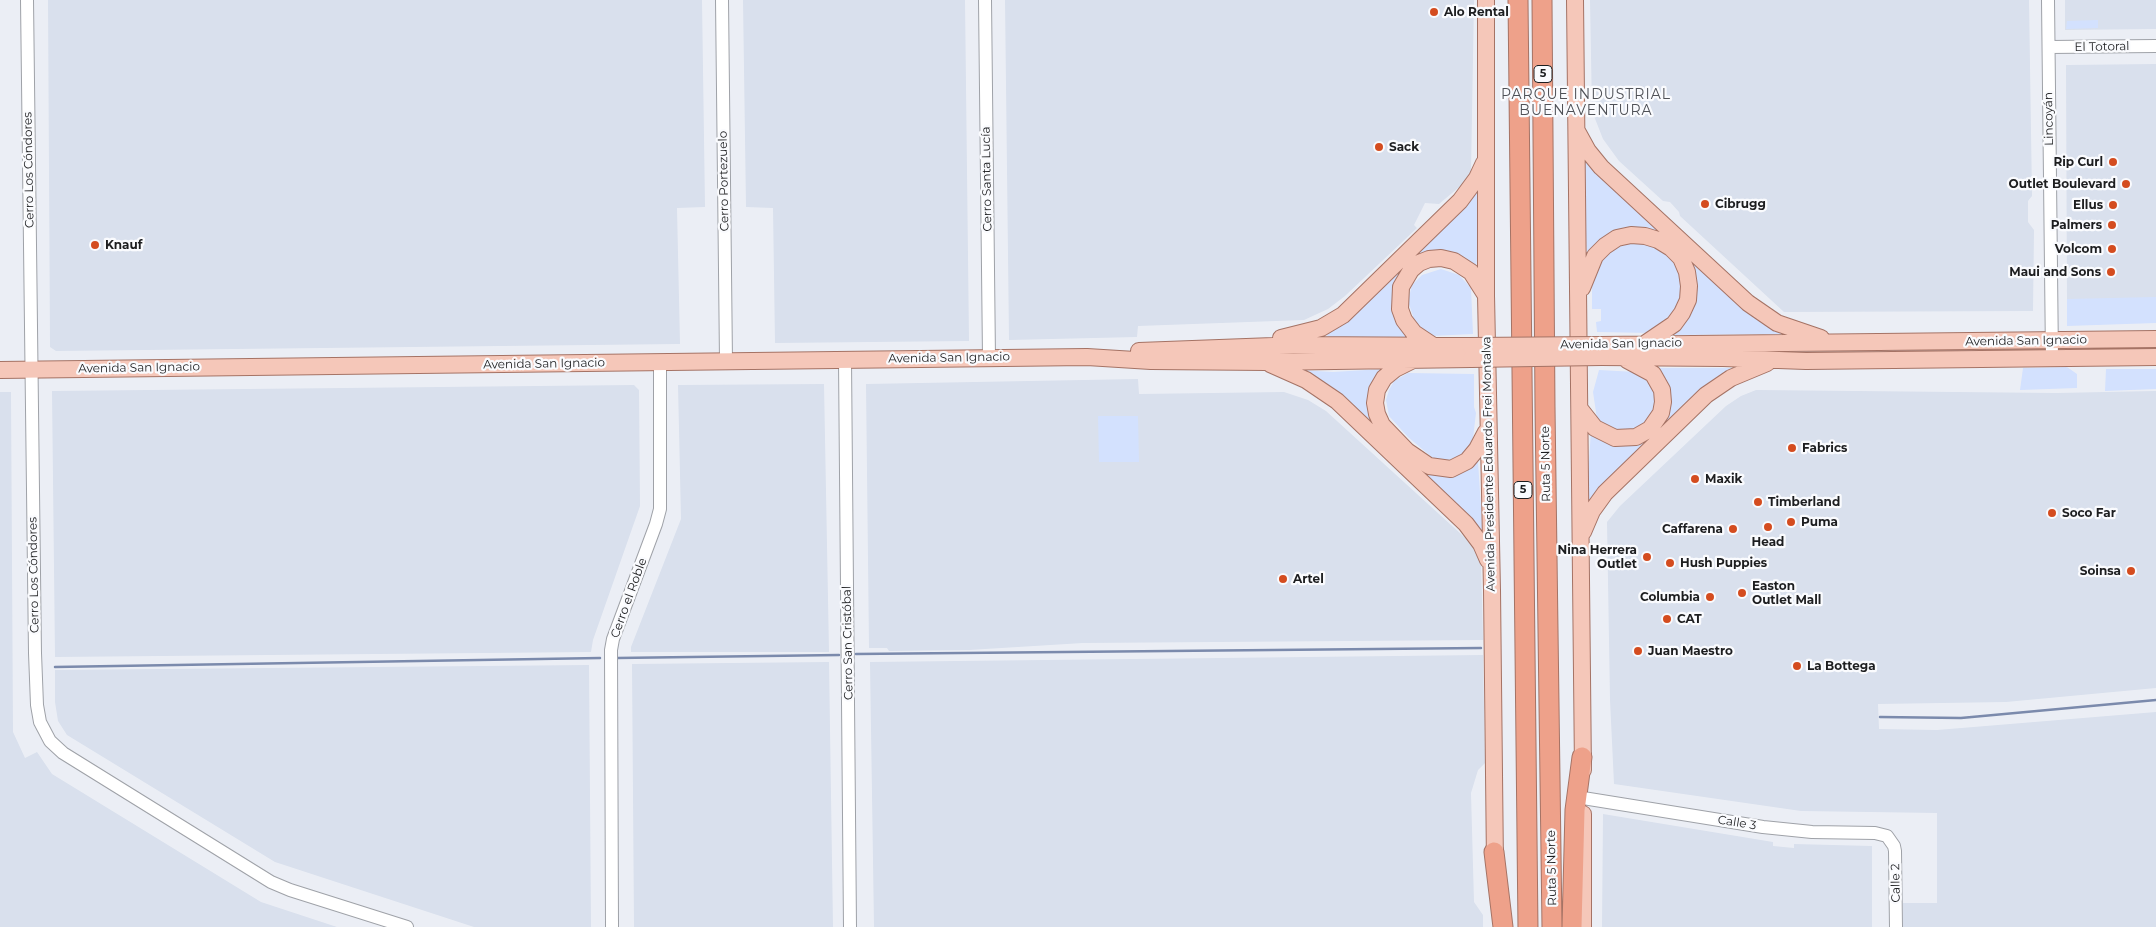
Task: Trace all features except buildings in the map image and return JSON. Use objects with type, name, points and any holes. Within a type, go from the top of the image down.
[{"type":"highway","points":[[1512,0],[1518,52]]},
{"type":"highway","name":"Ruta 5 Norte","points":[[1518,0],[1528,927]]},
{"type":"highway","name":"Ruta 5 Norte","points":[[1544,0],[1542,31],[1545,407],[1552,927]]},
{"type":"highway","points":[[1572,927],[1575,810],[1582,758]]},
{"type":"highway","points":[[1494,852],[1503,927]]},
{"type":"main road","name":"Avenida Presidente Eduardo Frei Montalva","points":[[1486,0],[1487,430],[1491,568],[1496,927]]},
{"type":"main road","points":[[1575,0],[1583,927]]},
{"type":"main road","points":[[1576,129],[1588,151],[1602,167],[1748,303],[1766,317],[1782,325],[1834,343]]},
{"type":"main road","points":[[1248,346],[1268,339],[1312,331],[1329,324],[1343,314],[1460,201],[1477,178],[1485,159]]},
{"type":"main road","points":[[1578,302],[1590,265],[1600,251],[1610,242],[1624,236],[1638,235],[1665,243],[1676,252],[1685,265],[1689,279],[1688,300],[1674,324],[1646,343]]},
{"type":"main road","points":[[1432,346],[1414,332],[1404,320],[1400,309],[1401,287],[1410,270],[1419,263],[1429,259],[1442,258],[1454,261],[1471,272],[1486,295]]},
{"type":"main road","name":"Avenida San Ignacio","points":[[0,370],[1087,357],[1266,362],[1416,359],[1470,353],[1600,351],[1646,343],[2156,339]]},
{"type":"main road","points":[[2119,357],[2116,350],[2120,340]]},
{"type":"main road","points":[[1806,362],[1802,352],[1807,343]]},
{"type":"main road","name":"Avenida San Ignacio","points":[[1087,357],[1143,350],[1248,346],[1432,346],[1470,353]]},
{"type":"main road","name":"Avenida San Ignacio","points":[[1600,351],[1620,358],[1723,358],[1806,362],[2156,357]]},
{"type":"main road","points":[[1580,408],[1595,428],[1614,438],[1636,437],[1646,433],[1655,424],[1663,408],[1660,384],[1648,370],[1620,358]]},
{"type":"main road","points":[[1416,359],[1402,365],[1389,374],[1378,390],[1375,403],[1377,414],[1382,425],[1393,437],[1422,462],[1444,469],[1456,467],[1467,461],[1477,449],[1487,430]]},
{"type":"main road","points":[[1581,540],[1589,518],[1600,498],[1706,395],[1731,378],[1752,368],[1777,361]]},
{"type":"main road","points":[[1266,362],[1306,380],[1337,401],[1471,530],[1481,544],[1491,568]]},
{"type":"street","name":"Cerro Los Cóndores","points":[[27,0],[35,653],[38,715],[46,735],[63,753],[271,882],[290,890],[407,927]]},
{"type":"street","name":"Cerro Portezuelo","points":[[722,0],[726,361]]},
{"type":"street","name":"Cerro Santa Lucía","points":[[985,0],[989,358]]},
{"type":"street","name":"Lincoyán","points":[[2048,0],[2052,358]]},
{"type":"street","name":"El Totoral","points":[[2049,47],[2156,46]]},
{"type":"street","name":"Cerro San Cristóbal","points":[[845,360],[850,927]]},
{"type":"street","name":"Cerro el Roble","points":[[612,927],[611,650],[660,509],[660,362]]},
{"type":"street","name":"Calle 3","points":[[1583,798],[1763,827],[1821,832],[1876,832],[1890,839]]},
{"type":"street","name":"Calle 2","points":[[1890,839],[1895,851],[1896,927]]},
{"type":"shaded area","points":[[48,0],[702,0],[705,207],[677,208],[680,344],[56,351],[50,347]]},
{"type":"shaded area","points":[[743,0],[965,0],[969,341],[775,343],[773,208],[746,207]]},
{"type":"shaded area","points":[[1005,0],[1474,0],[1471,172],[1464,183],[1439,204],[1425,203],[1414,225],[1417,228],[1345,296],[1328,309],[1304,320],[1138,326],[1137,337],[1009,340]]},
{"type":"shaded area","points":[[1590,0],[2029,0],[2032,196],[2028,201],[2028,222],[2034,230],[2033,311],[1784,312],[1680,216],[1679,212],[1670,202],[1663,201],[1619,161],[1603,139],[1592,111]]},
{"type":"shaded area","points":[[2065,0],[2156,0],[2156,29],[2065,30]]},
{"type":"shaded area","points":[[2098,20],[2098,28],[2066,29],[2067,21]]},
{"type":"shaded area","points":[[2156,64],[2156,307],[2067,308],[2066,65]]},
{"type":"shaded area","points":[[1582,149],[1790,334],[1670,335],[1693,273],[1639,229],[1587,257]]},
{"type":"shaded area","points":[[1481,187],[1476,270],[1448,253],[1397,280],[1411,337],[1329,338],[1325,332]]},
{"type":"shaded area","points":[[1636,238],[1675,257],[1685,291],[1673,318],[1651,333],[1597,332],[1596,322],[1601,321],[1601,309],[1592,309],[1592,277],[1609,246]]},
{"type":"shaded area","points":[[1441,269],[1459,275],[1471,288],[1473,334],[1431,336],[1412,321],[1413,316],[1408,301],[1412,285],[1422,275]]},
{"type":"shaded area","points":[[2156,297],[2156,323],[2067,326],[2067,299]]},
{"type":"shaded area","points":[[2067,367],[2077,374],[2077,388],[2020,390],[2023,368]]},
{"type":"shaded area","points":[[1657,368],[1732,368],[1733,370],[1586,509],[1591,430],[1596,436],[1662,425]]},
{"type":"shaded area","points":[[1383,369],[1369,400],[1424,472],[1449,477],[1458,475],[1471,468],[1478,461],[1483,540],[1300,370],[1333,372]]},
{"type":"shaded area","points":[[2106,369],[2156,369],[2156,389],[2105,391]]},
{"type":"shaded area","points":[[1599,370],[1636,372],[1646,375],[1656,388],[1656,412],[1644,428],[1612,431],[1597,419],[1593,392]]},
{"type":"shaded area","points":[[1408,373],[1474,374],[1474,407],[1476,413],[1473,438],[1468,449],[1460,456],[1444,461],[1434,459],[1408,437],[1389,416],[1386,400],[1389,390],[1394,381]]},
{"type":"shaded area","points":[[1138,379],[1139,394],[1284,392],[1308,400],[1326,411],[1473,545],[1481,563],[1483,640],[1083,643],[969,650],[889,651],[887,648],[869,648],[866,384]]},
{"type":"shaded area","points":[[824,384],[829,652],[631,652],[631,647],[681,519],[678,385]]},
{"type":"shaded area","points":[[634,385],[639,390],[640,506],[593,640],[591,652],[55,657],[52,391]]},
{"type":"shaded area","points":[[1756,390],[2056,393],[2156,391],[2156,688],[2006,702],[1878,704],[1879,729],[1937,730],[2156,712],[2156,927],[1903,927],[1903,903],[1937,903],[1937,813],[1801,811],[1614,784],[1610,700],[1607,522],[1620,506],[1726,406],[1741,396]]},
{"type":"shaded area","points":[[0,392],[11,392],[13,732],[25,758],[37,752],[52,774],[261,902],[337,927],[0,927]]},
{"type":"shaded area","points":[[1098,416],[1138,416],[1139,462],[1099,462]]},
{"type":"shaded area","points":[[1483,655],[1485,763],[1478,770],[1471,793],[1474,902],[1483,915],[1483,927],[874,927],[870,662]]},
{"type":"shaded area","points":[[829,662],[833,927],[634,927],[632,664]]},
{"type":"shaded area","points":[[589,665],[591,927],[474,927],[275,862],[67,735],[58,721],[55,702],[55,670]]},
{"type":"shaded area","points":[[1603,814],[1773,842],[1773,846],[1794,848],[1794,844],[1872,846],[1872,927],[1602,927]]},
{"type":"waterway","points":[[856,654],[1481,648]]},
{"type":"waterway","points":[[617,658],[839,655]]},
{"type":"waterway","points":[[55,667],[600,658]]},
{"type":"waterway","points":[[1880,717],[1961,718],[2156,700]]},
{"type":"place","name":"Alo Rental","points":[[1434,12]]},
{"type":"place","name":"Sack","points":[[1379,147]]},
{"type":"place","name":"Rip Curl","points":[[2113,162]]},
{"type":"place","name":"Outlet Boulevard","points":[[2126,184]]},
{"type":"place","name":"Cibrugg","points":[[1705,204]]},
{"type":"place","name":"Ellus","points":[[2113,205]]},
{"type":"place","name":"Palmers","points":[[2112,225]]},
{"type":"place","name":"Knauf","points":[[95,245]]},
{"type":"place","name":"Volcom","points":[[2112,249]]},
{"type":"place","name":"Maui and Sons","points":[[2111,272]]},
{"type":"place","name":"Fabrics","points":[[1792,448]]},
{"type":"place","name":"Maxik","points":[[1695,479]]},
{"type":"place","name":"Timberland","points":[[1758,502]]},
{"type":"place","name":"Soco Far","points":[[2052,513]]},
{"type":"place","name":"Puma","points":[[1791,522]]},
{"type":"place","name":"Head","points":[[1768,527]]},
{"type":"place","name":"Caffarena","points":[[1733,529]]},
{"type":"place","name":"Nina Herrera Outlet","points":[[1647,557]]},
{"type":"place","name":"Hush Puppies","points":[[1670,563]]},
{"type":"place","name":"Soinsa","points":[[2131,571]]},
{"type":"place","name":"Artel","points":[[1283,579]]},
{"type":"place","name":"Easton Outlet Mall","points":[[1742,593]]},
{"type":"place","name":"Columbia","points":[[1710,597]]},
{"type":"place","name":"CAT","points":[[1667,619]]},
{"type":"place","name":"Juan Maestro","points":[[1638,651]]},
{"type":"place","name":"La Bottega","points":[[1797,666]]},
{"type":"district","name":"PARQUE INDUSTRIAL BUENAVENTURA","points":[[1586,104]]}]
